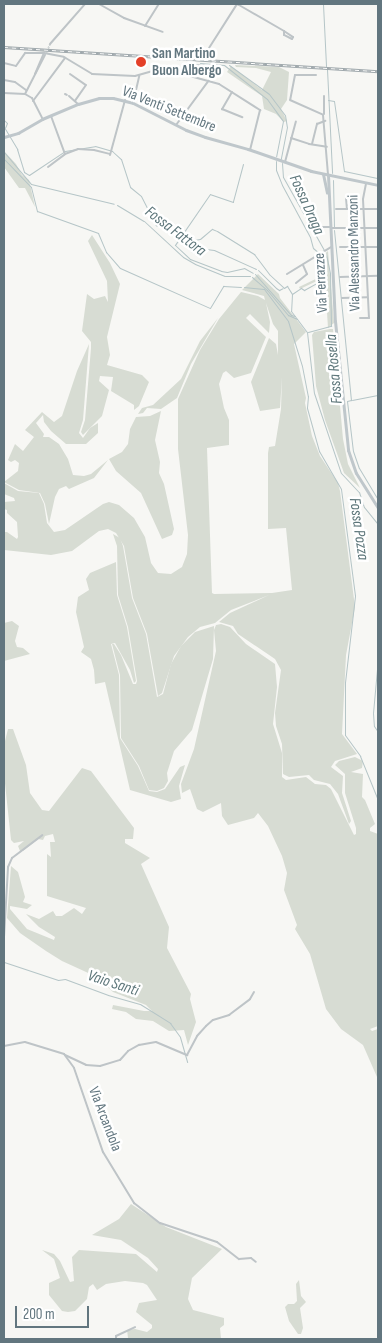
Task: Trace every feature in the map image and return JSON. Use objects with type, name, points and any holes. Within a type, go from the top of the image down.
[{"type":"main road","name":"Via Venti Settembre","points":[[4,137],[18,133],[50,115],[71,107],[76,101],[102,97],[133,103],[200,136],[323,174],[378,185]]},
{"type":"main road","points":[[323,174],[328,195]]},
{"type":"main road","points":[[328,175],[328,195]]},
{"type":"main road","name":"Via Ferrazze","points":[[328,195],[335,321],[348,450],[356,473],[378,508]]},
{"type":"street","points":[[50,44],[85,4]]},
{"type":"street","points":[[99,4],[114,14],[163,32]]},
{"type":"street","points":[[146,26],[159,4]]},
{"type":"street","points":[[210,48],[237,4],[284,31]]},
{"type":"street","points":[[4,63],[16,66],[25,53],[44,54],[65,58],[92,74],[139,76],[160,69],[172,70],[208,80],[232,92],[261,111],[250,150]]},
{"type":"street","points":[[25,94],[44,54]]},
{"type":"street","points":[[33,101],[65,58]]},
{"type":"street","points":[[176,125],[208,80],[214,68],[192,65]]},
{"type":"street","points":[[67,95],[76,101],[86,85],[70,74]]},
{"type":"street","points":[[316,75],[296,74],[290,100],[323,115]]},
{"type":"street","points":[[133,103],[139,76]]},
{"type":"street","points":[[4,80],[15,82],[27,90]]},
{"type":"street","points":[[232,92],[222,108],[242,117]]},
{"type":"street","points":[[4,93],[25,94],[33,101],[42,119]]},
{"type":"street","points":[[324,96],[323,115],[328,175]]},
{"type":"street","points":[[48,166],[64,154],[85,150],[110,155],[125,100]]},
{"type":"street","points":[[50,115],[64,154]]},
{"type":"street","points":[[285,162],[296,121]]},
{"type":"street","points":[[312,144],[317,124],[324,121]]},
{"type":"street","points":[[291,138],[327,147]]},
{"type":"street","name":"Via Alessandro Manzoni","points":[[360,318],[369,318],[364,228],[366,182]]},
{"type":"street","points":[[346,198],[347,210]]},
{"type":"street","points":[[336,210],[378,209]]},
{"type":"street","points":[[320,227],[378,228]]},
{"type":"street","points":[[287,274],[331,247]]},
{"type":"street","points":[[340,248],[378,247]]},
{"type":"street","points":[[296,283],[307,275],[303,265]]},
{"type":"street","points":[[340,277],[378,276]]},
{"type":"street","points":[[342,298],[367,297]]},
{"type":"street","points":[[4,937],[8,867],[12,858],[42,835]]},
{"type":"street","points":[[4,1046],[25,1042],[64,1054],[86,1065],[100,1066],[120,1060],[128,1051],[139,1045],[156,1042],[187,1055],[212,1020],[229,1015],[250,999],[254,992]]},
{"type":"street","name":"Via Arcandola","points":[[64,1054],[74,1068],[103,1152],[134,1203],[160,1222],[217,1242],[239,1258],[251,1258],[256,1262]]},
{"type":"street","points":[[116,1339],[116,1336],[135,1327]]},
{"type":"shaded area","points":[[235,65],[279,67],[289,72],[287,100],[281,109],[287,121],[284,122],[276,114],[264,109],[262,96],[227,72],[231,66],[262,90],[271,72],[256,68],[236,67]]},
{"type":"shaded area","points":[[4,151],[16,164],[22,175],[29,180],[35,207],[25,188],[19,188],[4,167]]},
{"type":"shaded area","points":[[92,235],[110,263],[120,284],[107,337],[110,355],[107,365],[142,375],[149,382],[139,406],[134,410],[134,405],[111,391],[113,377],[100,376],[99,381],[109,390],[102,416],[83,435],[81,432],[85,420],[91,348],[91,342],[82,331],[87,294],[94,299],[105,296],[108,302],[107,281],[88,241]]},
{"type":"shaded area","points":[[328,251],[334,323],[328,328],[325,281],[321,279],[300,289],[299,287],[326,274],[322,256]]},
{"type":"shaded area","points":[[258,274],[279,294],[280,298],[306,332],[294,344],[312,436],[320,456],[338,483],[340,491],[355,607],[346,655],[342,734],[357,754],[335,761],[331,767],[343,776],[342,793],[351,821],[349,824],[338,794],[330,784],[314,780],[309,775],[289,777],[283,774],[282,744],[276,726],[275,713],[281,670],[275,659],[238,634],[233,626],[219,622],[230,613],[269,595],[231,610],[215,623],[200,627],[188,637],[174,656],[162,693],[158,696],[147,634],[133,598],[124,546],[116,533],[108,529],[99,531],[72,551],[51,555],[4,550],[4,532],[17,539],[18,537],[17,522],[4,509],[4,502],[15,501],[14,498],[4,494],[4,483],[18,491],[39,493],[44,504],[47,523],[54,532],[65,530],[103,504],[109,502],[119,505],[134,518],[145,537],[151,563],[158,573],[171,574],[182,567],[187,554],[188,535],[178,449],[178,399],[200,350],[219,319],[241,292],[258,296],[265,300],[264,296],[242,290]],"holes":[[[266,303],[273,324],[278,331],[278,355],[276,344],[269,338],[251,382],[260,411],[280,408],[282,377],[281,409],[275,446],[269,447],[268,453],[268,529],[286,528],[292,590],[272,593],[214,594],[212,593],[207,448],[229,445],[229,420],[224,408],[219,384],[223,373],[226,371],[234,378],[251,373],[266,337],[246,318],[250,314],[269,333],[270,322]]]},
{"type":"shaded area","points":[[218,318],[191,364],[177,398],[161,409],[147,408],[143,413],[138,414],[142,408],[153,405],[181,379],[200,341]]},
{"type":"shaded area","points":[[333,329],[343,439],[348,464],[360,488],[344,473],[325,420],[316,386],[312,335],[314,332]]},
{"type":"shaded area","points":[[89,344],[83,420],[79,433],[83,438],[90,428],[98,423],[98,433],[86,444],[66,444],[51,431],[44,422],[43,415],[36,423],[44,434],[43,437],[49,437],[59,444],[68,459],[73,475],[84,476],[91,474],[108,460],[94,478],[69,489],[66,486],[59,489],[55,497],[49,524],[45,504],[40,493],[19,490],[4,482],[18,471],[19,463],[15,460],[11,462],[8,460],[15,444],[23,451],[34,437],[25,430],[42,412],[54,422],[62,416],[77,371]]},
{"type":"shaded area","points":[[161,411],[155,440],[160,462],[159,473],[164,484],[174,529],[172,535],[162,539],[141,493],[116,471],[109,459],[122,452],[128,444],[130,429],[136,417],[150,416]]},
{"type":"shaded area","points":[[113,534],[120,538],[123,546],[132,598],[146,634],[157,697],[163,694],[171,664],[181,646],[195,632],[214,626],[213,659],[192,730],[174,751],[167,773],[168,781],[164,788],[157,791],[149,790],[139,766],[121,738],[120,675],[112,644],[114,644],[121,655],[133,684],[136,684],[137,681],[128,627],[118,595],[117,546]]},
{"type":"shaded area","points":[[116,562],[117,595],[127,627],[136,681],[134,683],[130,670],[115,643],[111,644],[119,675],[120,738],[138,766],[149,791],[157,792],[165,789],[180,767],[185,765],[179,786],[181,799],[171,802],[130,790],[105,682],[95,684],[91,659],[81,652],[84,647],[76,612],[78,597],[89,590],[86,579],[90,573]]},
{"type":"shaded area","points":[[12,621],[19,626],[15,641],[17,647],[23,648],[30,654],[4,661],[4,623]]},
{"type":"shaded area","points":[[221,624],[230,627],[246,644],[275,664],[277,687],[273,724],[282,753],[282,777],[286,780],[306,777],[315,784],[326,785],[331,789],[354,835],[356,834],[356,828],[345,793],[345,774],[335,765],[339,761],[355,757],[363,761],[362,768],[351,772],[363,774],[362,797],[375,824],[370,828],[370,831],[378,834],[378,1026],[370,1029],[372,1031],[378,1029],[377,1077],[363,1045],[341,1029],[326,1009],[310,954],[295,929],[297,925],[284,890],[287,873],[282,856],[268,826],[258,813],[254,818],[228,825],[222,816],[221,803],[203,812],[197,809],[190,789],[182,793],[181,784],[194,749],[216,651],[214,630],[216,625]]},
{"type":"shaded area","points":[[8,729],[13,729],[26,765],[30,793],[42,810],[49,811],[82,768],[91,771],[134,828],[133,839],[125,839],[125,843],[150,858],[141,864],[169,927],[167,948],[191,994],[190,999],[196,1022],[188,1045],[184,1030],[169,1031],[153,1021],[136,1019],[126,1012],[112,1009],[113,1005],[152,1011],[146,1005],[113,992],[97,977],[62,961],[46,951],[20,933],[7,918],[11,866],[18,872],[25,897],[23,902],[32,905],[27,909],[10,906],[10,909],[27,929],[54,940],[55,937],[39,927],[26,914],[39,919],[53,911],[56,916],[62,916],[74,908],[82,914],[86,908],[47,896],[47,854],[51,857],[50,842],[55,842],[53,834],[45,836],[43,840],[38,839],[23,851],[20,851],[18,846],[24,841],[14,843],[11,840],[4,774],[4,745]]},
{"type":"shaded area","points":[[131,1204],[166,1227],[222,1249],[192,1278],[188,1299],[193,1310],[224,1318],[224,1325],[220,1328],[221,1339],[128,1338],[127,1330],[135,1329],[147,1332],[152,1328],[152,1325],[136,1312],[139,1303],[157,1300],[147,1285],[143,1283],[125,1281],[106,1284],[97,1290],[93,1284],[89,1287],[87,1299],[75,1311],[68,1312],[62,1311],[49,1295],[49,1283],[60,1278],[54,1259],[42,1250],[54,1254],[60,1261],[70,1282],[74,1281],[72,1257],[79,1250],[136,1254],[157,1272],[158,1269],[148,1258],[121,1240],[92,1235],[119,1219]]},
{"type":"shaded area","points":[[299,1280],[301,1296],[306,1302],[300,1308],[303,1328],[301,1334],[298,1334],[289,1321],[285,1307],[297,1301],[296,1284]]},
{"type":"waterway","name":"Fossa Rosella","points":[[323,4],[326,66]]},
{"type":"waterway","name":"Fossa Draga","points":[[200,63],[224,65],[267,99],[283,121],[276,156]]},
{"type":"waterway","points":[[229,65],[269,94],[285,115],[287,127],[281,159]]},
{"type":"waterway","name":"Fossa Rosella","points":[[327,69],[332,173]]},
{"type":"waterway","points":[[328,100],[334,101],[344,171],[378,178]]},
{"type":"waterway","points":[[4,120],[7,123],[5,128]]},
{"type":"waterway","points":[[4,127],[17,149],[24,172],[29,175],[65,151],[95,146],[112,151],[121,159],[130,187],[141,196],[156,225],[179,235],[184,242],[200,239],[212,229],[217,231],[254,254],[270,275],[284,288],[287,286],[292,294],[291,311],[307,332],[314,393],[341,473],[359,492],[364,507],[378,524]]},
{"type":"waterway","name":"Fossa Fattora","points":[[4,152],[31,184],[114,204]]},
{"type":"waterway","name":"Fossa Pozza","points":[[4,159],[31,187],[37,211],[98,233],[106,252],[120,268],[210,308],[223,286],[241,287]]},
{"type":"waterway","name":"Fossa Draga","points":[[276,161],[276,170],[282,185],[310,237],[313,248],[320,254]]},
{"type":"waterway","points":[[282,163],[283,177],[324,250]]},
{"type":"waterway","points":[[243,164],[233,202],[210,194],[175,245],[190,259],[221,271],[227,272],[244,268],[253,273]]},
{"type":"waterway","name":"Fossa Rosella","points":[[333,180],[334,227]]},
{"type":"waterway","name":"Fossa Fattora","points":[[117,205],[144,221],[183,257],[195,264],[225,276],[250,276]]},
{"type":"waterway","name":"Fossa Rosella","points":[[334,230],[351,400],[347,401],[353,451],[359,468],[378,500]]},
{"type":"waterway","points":[[184,243],[192,252],[206,249],[214,250],[256,269]]},
{"type":"waterway","points":[[308,332],[331,326],[330,273],[326,254]]},
{"type":"waterway","name":"Fossa Draga","points":[[292,294],[301,288],[304,290],[324,279],[326,266],[322,257]]},
{"type":"waterway","points":[[258,270],[276,288],[279,290],[283,288]]},
{"type":"waterway","name":"Fossa Fattora","points":[[255,274],[291,315],[295,316]]},
{"type":"waterway","name":"Fossa Pozza","points":[[252,277],[267,290],[288,315],[297,319]]},
{"type":"waterway","name":"Fossa Pozza","points":[[244,287],[264,289],[288,321],[302,366],[308,396],[307,408],[319,451],[341,489],[355,596],[345,682],[345,735],[360,756],[378,800]]},
{"type":"waterway","points":[[352,400],[378,395]]},
{"type":"waterway","points":[[378,658],[373,713],[374,726],[378,732]]},
{"type":"waterway","name":"Vaio Santi","points":[[4,962],[58,980],[65,979],[108,995],[140,1004],[170,1023],[180,1037],[187,1062]]},
{"type":"tunnel","points":[[46,54],[50,44]]},
{"type":"railway","points":[[4,47],[378,71]]},
{"type":"place","name":"San Martino Buon Albergo","points":[[141,62]]}]
